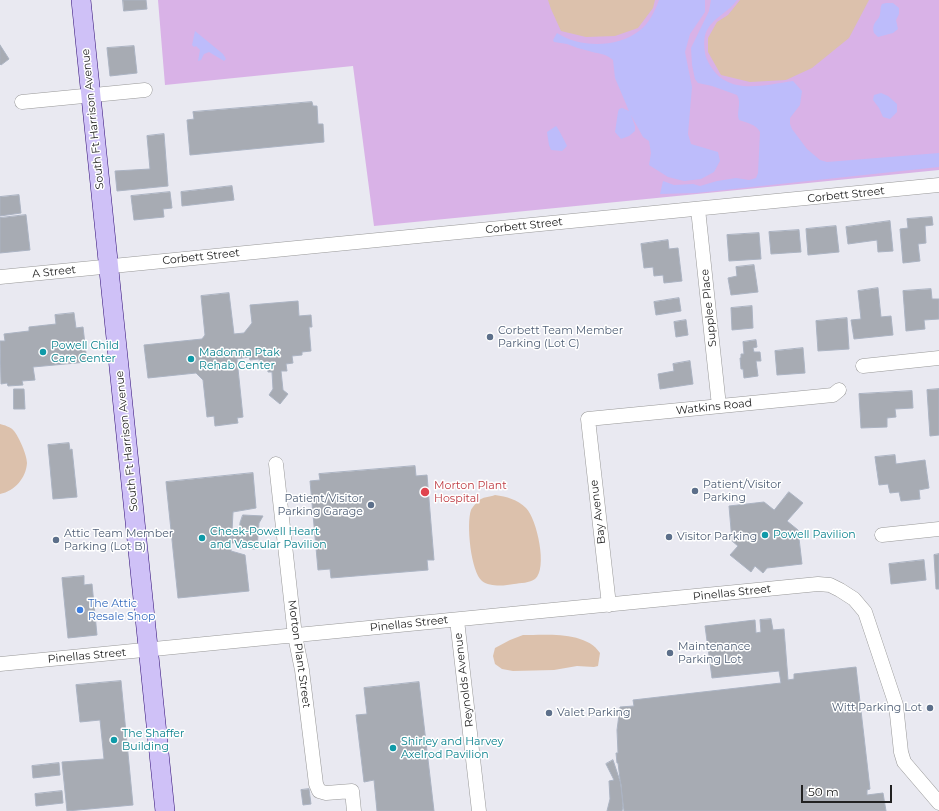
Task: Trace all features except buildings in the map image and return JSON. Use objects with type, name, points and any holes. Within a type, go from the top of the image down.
[{"type":"street","name":"South Ft Harrison Avenue","points":[[81,0],[165,811]]},
{"type":"street","points":[[22,102],[145,90]]},
{"type":"street","name":"Corbett Street","points":[[108,266],[939,186]]},
{"type":"street","name":"Supplee Place","points":[[698,209],[719,406]]},
{"type":"street","name":"A Street","points":[[0,277],[108,266]]},
{"type":"street","points":[[863,366],[939,358]]},
{"type":"street","name":"Watkins Road","points":[[588,419],[834,395],[839,390]]},
{"type":"street","name":"Bay Avenue","points":[[588,419],[609,605]]},
{"type":"street","name":"Morton Plant Street","points":[[276,464],[295,636],[302,670],[316,784],[319,791],[326,793],[352,791],[354,811]]},
{"type":"street","points":[[882,535],[939,529]]},
{"type":"street","name":"Pinellas Street","points":[[0,664],[818,584],[830,585],[854,599],[865,612],[896,705],[901,752],[904,762],[939,803]]},
{"type":"street","name":"Reynolds Avenue","points":[[457,620],[480,811]]},
{"type":"shaded area","points":[[158,0],[939,0],[939,170],[374,226],[353,66],[165,85]]},
{"type":"shaded area","points":[[548,0],[655,0],[653,8],[638,28],[615,36],[586,37],[561,31]]},
{"type":"shaded area","points":[[740,0],[869,0],[849,38],[812,68],[786,80],[750,82],[721,75],[708,52],[708,38],[717,22],[728,15]]},
{"type":"shaded area","points":[[0,424],[11,428],[14,431],[24,451],[27,463],[22,479],[19,483],[10,490],[0,494]]},
{"type":"shaded area","points":[[495,495],[519,502],[526,508],[534,522],[540,544],[541,565],[539,574],[533,580],[525,583],[497,586],[485,583],[478,576],[470,547],[469,526],[471,510],[478,501]]},
{"type":"shaded area","points":[[523,635],[565,636],[585,641],[594,646],[600,653],[598,666],[577,666],[554,670],[513,671],[502,669],[495,664],[493,656],[495,648]]},
{"type":"sand","points":[[659,0],[705,0],[705,12],[690,34],[685,52],[692,87],[688,134],[691,144],[718,152],[720,161],[714,172],[701,179],[684,181],[668,177],[649,165],[651,153],[649,141],[643,137],[631,115],[635,126],[635,131],[629,136],[621,139],[615,132],[619,109],[622,108],[629,111],[615,78],[613,60],[604,55],[567,44],[554,42],[553,40],[557,33],[566,38],[587,43],[598,44],[620,41],[630,37],[646,25]]},
{"type":"sand","points":[[711,0],[737,0],[710,25],[707,30],[704,44],[705,54],[713,70],[722,78],[743,86],[767,85],[793,81],[802,91],[800,105],[790,118],[790,124],[807,149],[820,160],[827,162],[939,153],[939,167],[696,193],[660,194],[663,181],[674,185],[693,184],[700,186],[736,178],[749,180],[756,178],[758,173],[760,132],[754,125],[739,120],[739,101],[737,95],[712,86],[698,83],[695,79],[691,48],[709,11]]},
{"type":"sand","points":[[893,3],[899,8],[899,14],[896,20],[898,29],[893,33],[878,37],[874,33],[874,24],[879,16],[882,4]]},
{"type":"sand","points":[[195,31],[223,54],[226,59],[224,61],[209,52],[204,54],[201,60],[198,61],[200,50],[196,46],[194,47],[192,45]]},
{"type":"sand","points":[[881,93],[888,96],[897,104],[897,112],[890,119],[883,117],[873,100],[874,95]]},
{"type":"sand","points":[[556,126],[567,146],[562,151],[551,150],[549,145],[547,132]]},
{"type":"place","name":"Corbett Team Member Parking (Lot C)","points":[[490,337]]},
{"type":"place","name":"Powell Child Care Center","points":[[43,352]]},
{"type":"place","name":"Madonna Ptak Rehab Center","points":[[191,359]]},
{"type":"place","name":"Patient/Visitor Parking","points":[[695,491]]},
{"type":"place","name":"Morton Plant Hospital","points":[[425,492]]},
{"type":"place","name":"Patient/Visitor Parking Garage","points":[[371,505]]},
{"type":"place","name":"Powell Pavilion","points":[[765,535]]},
{"type":"place","name":"Visitor Parking","points":[[669,537]]},
{"type":"place","name":"Cheek-Powell Heart and Vascular Pavilion","points":[[202,538]]},
{"type":"place","name":"Attic Team Member Parking (Lot B)","points":[[56,540]]},
{"type":"place","name":"The Attic Resale Shop","points":[[80,610]]},
{"type":"place","name":"Maintenance Parking Lot","points":[[670,653]]},
{"type":"place","name":"Witt Parking Lot","points":[[930,708]]},
{"type":"place","name":"Valet Parking","points":[[549,713]]},
{"type":"place","name":"The Shaffer Building","points":[[114,740]]},
{"type":"place","name":"Shirley and Harvey Axelrod Pavilion","points":[[393,748]]}]
